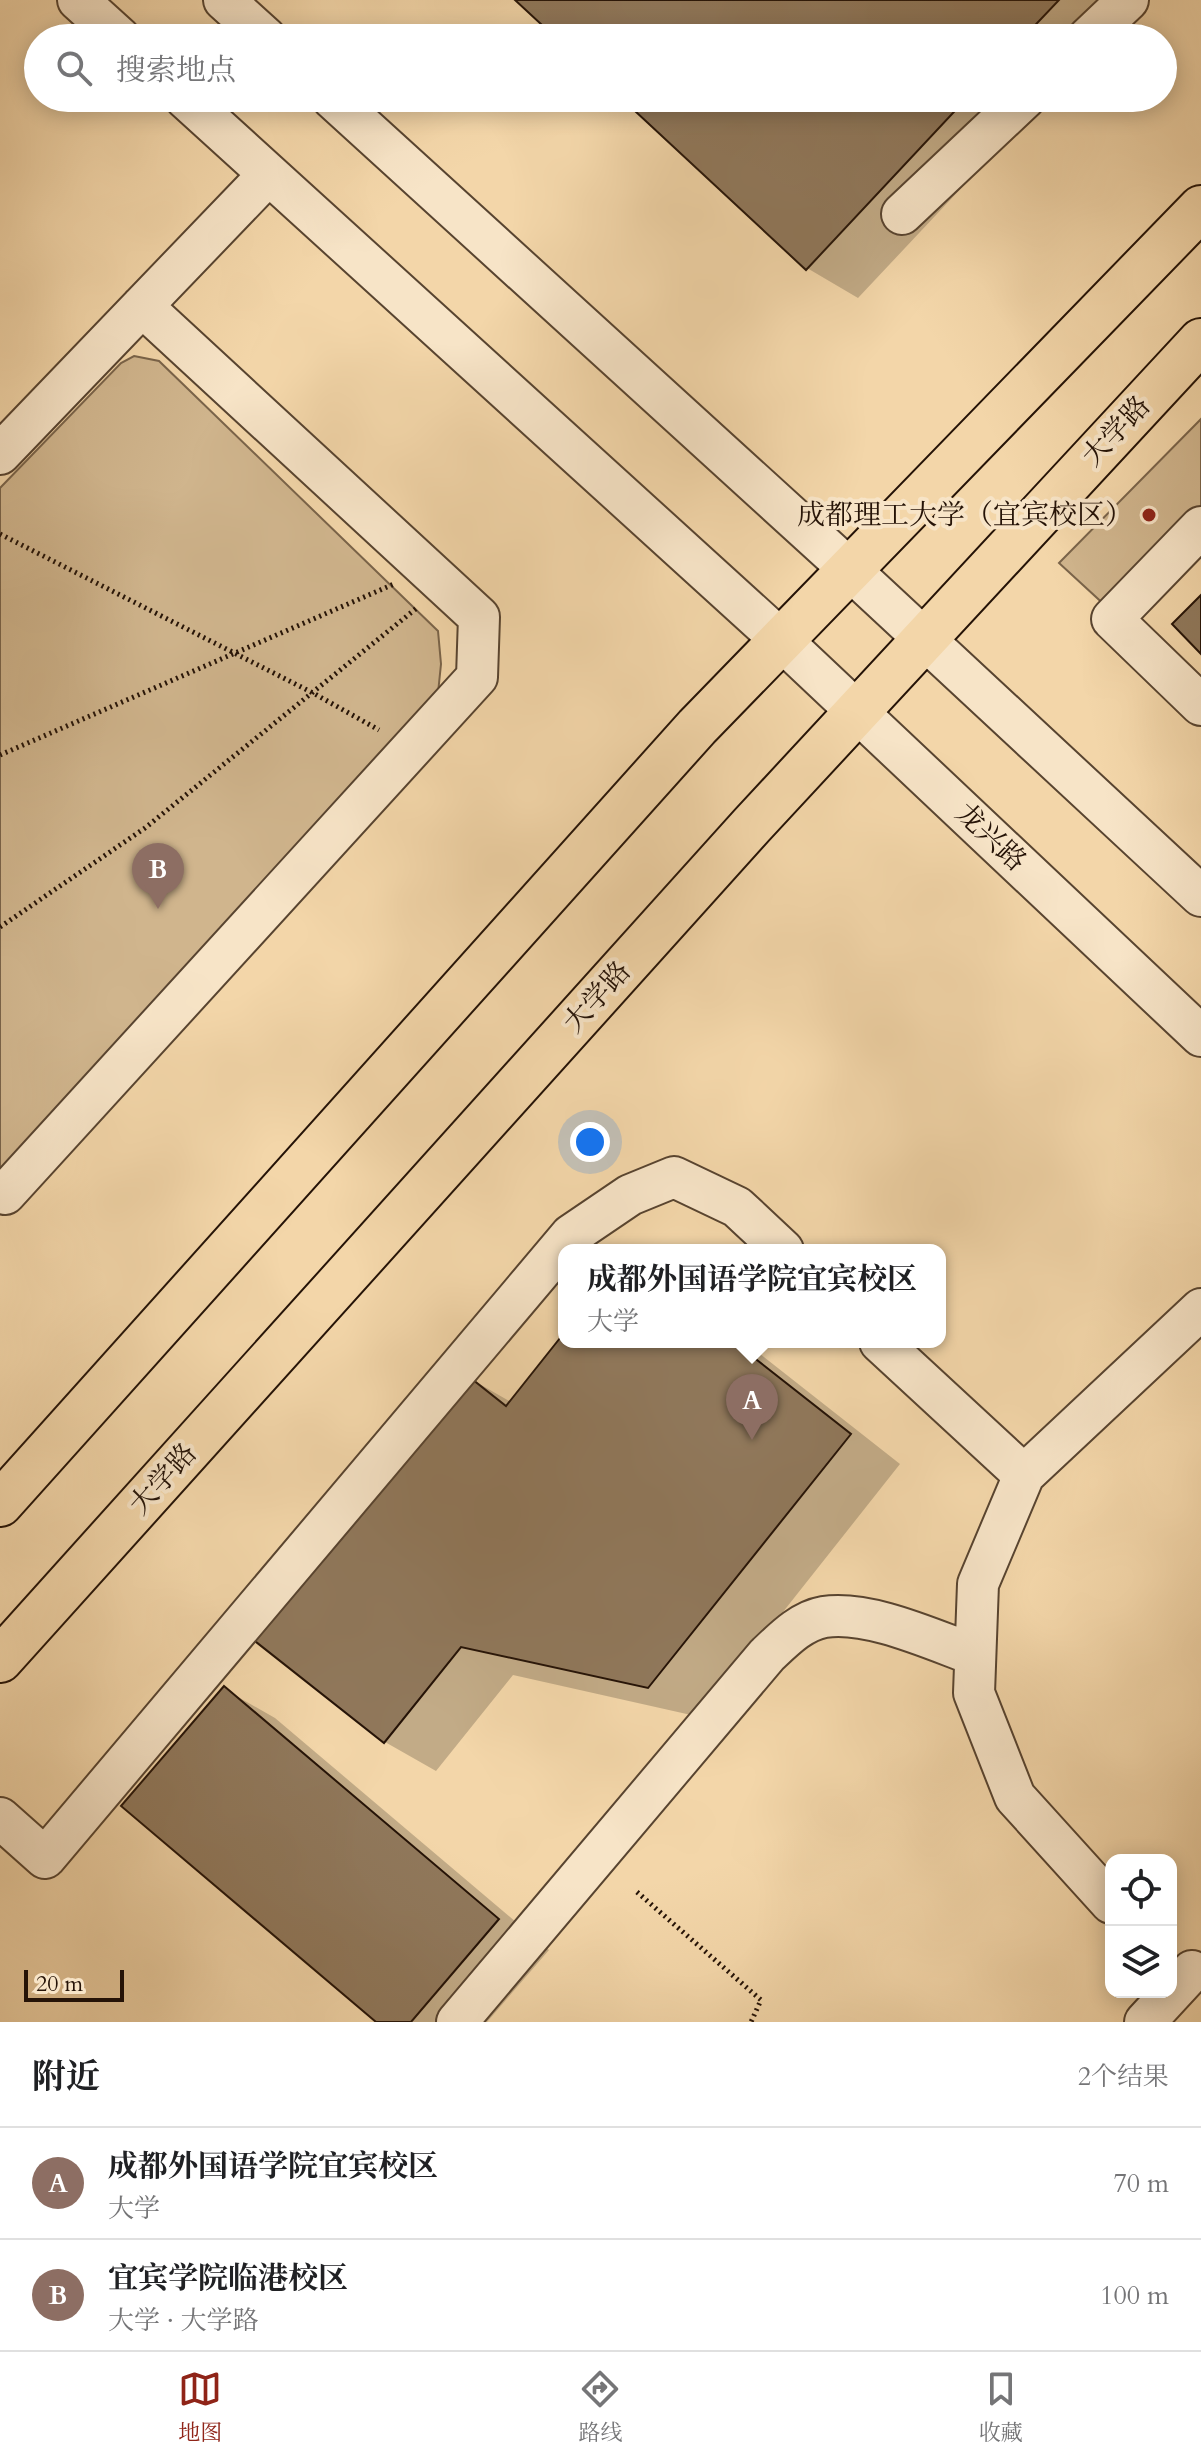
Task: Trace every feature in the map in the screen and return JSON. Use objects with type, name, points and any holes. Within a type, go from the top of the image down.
[{"type":"main road","points":[[0,1504],[697,727],[848,568],[1201,208]]},
{"type":"main road","name":"大学路","points":[[0,1660],[857,711],[1201,341]]},
{"type":"street","points":[[78,0],[105,24]]},
{"type":"street","points":[[224,0],[251,24]]},
{"type":"street","points":[[1103,24],[1128,0]]},
{"type":"street","name":"龙兴路","points":[[200,112],[780,639],[1201,1036]]},
{"type":"street","points":[[347,112],[848,568],[1201,896]]},
{"type":"street","points":[[902,214],[1010,112]]},
{"type":"street","points":[[0,454],[268,175]]},
{"type":"street","points":[[2,1194],[477,677],[479,617],[142,306]]},
{"type":"street","points":[[1201,527],[1112,619],[1201,705]]},
{"type":"street","points":[[563,1244],[571,1235],[630,1195],[674,1177],[737,1207],[777,1244]]},
{"type":"street","points":[[0,1818],[45,1858],[558,1250]]},
{"type":"street","points":[[1105,1896],[1015,1797],[974,1693],[978,1584],[1024,1475],[1201,1309]]},
{"type":"street","points":[[886,1348],[1024,1475]]},
{"type":"street","points":[[457,2022],[767,1655],[791,1632],[823,1617],[870,1620],[975,1655]]},
{"type":"street","points":[[1145,2022],[1188,1968]]},
{"type":"path","points":[[0,534],[313,693],[412,748]]},
{"type":"path","points":[[0,755],[234,654],[436,578]]},
{"type":"path","points":[[0,927],[145,828],[313,693],[436,578]]},
{"type":"path","points":[[637,1892],[761,2000],[751,2022]]},
{"type":"shaded area","points":[[134,356],[159,361],[438,631],[441,664],[438,693],[0,1190],[0,488],[121,363]]},
{"type":"shaded area","points":[[1201,419],[1201,512],[1108,608],[1059,563]]},
{"type":"building","points":[[515,0],[1059,0],[1036,24],[541,24]]},
{"type":"building","points":[[636,112],[954,112],[806,270]]},
{"type":"building","points":[[1201,595],[1201,654],[1172,624]]},
{"type":"building","points":[[558,1341],[558,1348],[742,1348],[851,1434],[648,1688],[461,1647],[384,1743],[251,1638],[463,1372],[506,1406]]},
{"type":"building","points":[[224,1686],[499,1919],[411,2022],[376,2022],[121,1806]]},
{"type":"place","name":"成都理工大学（宜宾校区）","points":[[1149,515]]},
{"type":"place","name":"宜宾学院临港校区","points":[[158,909]]},
{"type":"place","name":"成都外国语学院宜宾校区","points":[[752,1440]]}]
